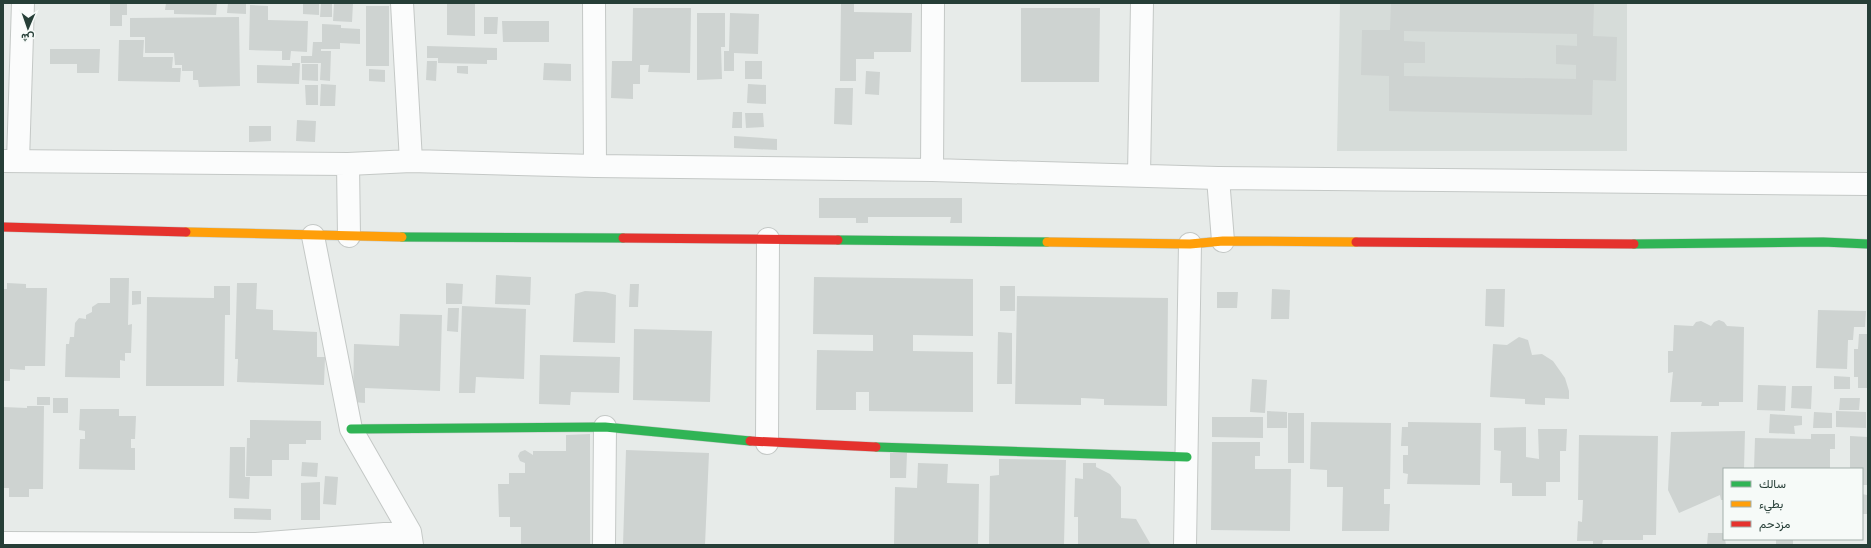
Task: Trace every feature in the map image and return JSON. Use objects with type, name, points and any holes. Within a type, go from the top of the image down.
[{"type":"street","points":[[23,3],[11,161],[348,164],[411,160],[595,166],[932,170],[1218,178],[1868,184]]},
{"type":"street","points":[[402,3],[411,160]]},
{"type":"street","points":[[594,3],[595,166]]},
{"type":"street","points":[[932,170],[933,3]]},
{"type":"street","points":[[1139,175],[1142,3]]},
{"type":"street","points":[[348,164],[349,236]]},
{"type":"street","points":[[1218,178],[1223,242]]},
{"type":"street","points":[[3,227],[313,236],[1190,244],[1223,242],[1624,244],[1823,242],[1868,244]]},
{"type":"street","points":[[3,543],[256,545],[411,539],[351,429],[313,236]]},
{"type":"street","points":[[767,443],[768,239]]},
{"type":"street","points":[[1185,545],[1190,244]]},
{"type":"street","points":[[351,429],[605,427],[767,443],[1187,457]]},
{"type":"street","points":[[604,545],[605,427]]},
{"type":"shaded area","points":[[1340,3],[1627,3],[1627,151],[1337,151]]},
{"type":"building","points":[[110,3],[127,3],[127,15],[122,15],[122,26],[110,26]]},
{"type":"building","points":[[166,3],[217,3],[216,15],[174,14],[174,10],[165,10]]},
{"type":"building","points":[[228,3],[246,3],[246,14],[227,13]]},
{"type":"building","points":[[303,3],[319,3],[319,15],[303,14]]},
{"type":"building","points":[[321,3],[332,3],[332,17],[320,17]]},
{"type":"building","points":[[334,3],[353,3],[352,22],[333,21]]},
{"type":"building","points":[[447,3],[475,3],[475,36],[447,35]]},
{"type":"building","points":[[841,3],[854,3],[854,12],[912,13],[911,52],[874,52],[874,59],[856,59],[856,81],[840,81]]},
{"type":"building","points":[[1391,3],[1594,3],[1593,36],[1617,37],[1616,81],[1593,80],[1592,115],[1389,111],[1389,76],[1361,75],[1362,30],[1390,30]],"holes":[[[1404,31],[1577,34],[1577,46],[1556,45],[1556,64],[1576,65],[1576,79],[1404,76],[1404,63],[1425,63],[1425,42],[1404,41]]]},
{"type":"building","points":[[250,5],[268,6],[268,20],[308,21],[307,52],[291,51],[290,60],[282,60],[282,51],[249,50]]},
{"type":"building","points":[[366,6],[389,6],[389,66],[366,66]]},
{"type":"building","points":[[633,8],[691,8],[690,73],[648,72],[649,65],[640,65],[640,84],[633,84],[633,99],[611,98],[612,61],[632,61]]},
{"type":"building","points":[[1021,8],[1100,8],[1099,82],[1021,82]]},
{"type":"building","points":[[697,13],[725,13],[725,47],[721,47],[722,79],[697,80]]},
{"type":"building","points":[[730,13],[759,14],[758,54],[734,53],[734,71],[724,71],[724,51],[729,51]]},
{"type":"building","points":[[239,17],[240,86],[199,87],[198,80],[193,80],[193,71],[182,71],[182,65],[175,65],[174,53],[145,53],[145,37],[130,37],[130,18]]},
{"type":"building","points":[[484,17],[498,17],[497,34],[484,34]]},
{"type":"building","points":[[502,21],[549,21],[549,42],[503,42]]},
{"type":"building","points":[[322,24],[341,25],[341,28],[360,29],[360,44],[340,43],[340,49],[321,49],[321,51],[331,51],[330,81],[320,80],[321,63],[301,63],[301,56],[312,56],[313,42],[322,42]]},
{"type":"building","points":[[119,40],[144,40],[143,57],[173,57],[172,68],[181,68],[180,82],[118,81]]},
{"type":"building","points":[[427,46],[497,48],[497,60],[487,60],[487,64],[438,63],[438,58],[427,58]]},
{"type":"building","points":[[50,49],[100,49],[99,73],[77,73],[77,64],[50,64]]},
{"type":"building","points":[[427,61],[437,61],[436,81],[426,80]]},
{"type":"building","points":[[745,61],[762,61],[762,79],[745,79]]},
{"type":"building","points":[[292,63],[300,63],[299,84],[257,83],[257,65],[292,66]]},
{"type":"building","points":[[544,63],[571,64],[571,81],[543,80]]},
{"type":"building","points":[[302,64],[318,64],[318,81],[302,80]]},
{"type":"building","points":[[457,66],[468,66],[468,74],[457,73]]},
{"type":"building","points":[[369,69],[385,70],[385,82],[369,81]]},
{"type":"building","points":[[866,71],[880,72],[879,95],[865,94]]},
{"type":"building","points":[[321,84],[336,85],[335,106],[320,106]]},
{"type":"building","points":[[748,84],[766,85],[766,104],[747,103]]},
{"type":"building","points":[[305,85],[318,85],[318,105],[306,105]]},
{"type":"building","points":[[835,88],[853,88],[852,125],[834,124]]},
{"type":"building","points":[[733,112],[742,112],[742,128],[732,128]]},
{"type":"building","points":[[745,113],[763,113],[764,127],[746,128]]},
{"type":"building","points":[[297,120],[316,121],[315,142],[296,141]]},
{"type":"building","points":[[249,126],[271,126],[271,141],[249,142]]},
{"type":"building","points":[[734,136],[777,139],[777,150],[734,148]]},
{"type":"building","points":[[819,198],[962,198],[962,223],[950,223],[951,217],[868,217],[868,223],[856,223],[856,218],[819,218]]},
{"type":"building","points":[[496,275],[531,277],[530,305],[495,304]]},
{"type":"building","points":[[814,277],[973,279],[973,336],[913,335],[913,351],[973,352],[973,412],[869,411],[869,392],[856,392],[856,410],[816,410],[817,350],[873,351],[873,335],[813,334]]},
{"type":"building","points":[[110,278],[129,278],[128,325],[132,324],[131,353],[125,353],[125,361],[120,360],[120,378],[65,377],[66,344],[69,344],[70,337],[74,337],[75,323],[79,318],[86,319],[86,315],[92,312],[92,307],[98,303],[110,303]]},
{"type":"building","points":[[7,283],[26,284],[26,288],[47,288],[45,366],[25,366],[25,370],[10,369],[10,381],[3,381],[3,289],[7,289]]},
{"type":"building","points":[[237,283],[257,283],[256,309],[273,310],[273,330],[317,332],[317,357],[325,357],[324,385],[237,382],[238,359],[235,359]]},
{"type":"building","points":[[446,283],[463,284],[462,304],[446,304]]},
{"type":"building","points":[[630,284],[639,284],[638,307],[629,307]]},
{"type":"building","points":[[214,286],[230,286],[230,315],[225,315],[224,386],[146,386],[147,297],[214,298]]},
{"type":"building","points":[[1000,286],[1015,286],[1015,311],[1000,311]]},
{"type":"building","points":[[1272,289],[1290,290],[1289,319],[1271,319]]},
{"type":"building","points":[[1486,289],[1505,289],[1504,327],[1485,326]]},
{"type":"building","points":[[132,291],[141,291],[141,304],[132,305]]},
{"type":"building","points":[[585,291],[605,292],[616,295],[615,343],[573,342],[575,294]]},
{"type":"building","points":[[1217,292],[1238,292],[1237,308],[1217,308]]},
{"type":"building","points":[[1017,296],[1168,298],[1167,406],[1104,405],[1104,399],[1081,398],[1081,405],[1015,404]]},
{"type":"building","points":[[462,306],[526,309],[524,379],[476,377],[475,393],[459,393]]},
{"type":"building","points":[[448,308],[459,308],[458,332],[447,331]]},
{"type":"building","points":[[1818,310],[1866,311],[1865,327],[1854,327],[1853,340],[1848,340],[1847,369],[1816,368]]},
{"type":"building","points":[[400,314],[442,315],[440,391],[365,388],[365,403],[353,402],[354,344],[399,346]]},
{"type":"building","points":[[1719,320],[1724,322],[1727,326],[1744,327],[1743,402],[1719,402],[1719,406],[1701,406],[1702,402],[1670,402],[1673,372],[1668,373],[1668,351],[1673,351],[1674,325],[1693,326],[1696,322],[1701,321],[1711,326],[1714,322]]},
{"type":"building","points":[[634,329],[712,331],[710,402],[633,400]]},
{"type":"building","points":[[998,332],[1012,333],[1012,384],[997,384]]},
{"type":"building","points":[[1859,334],[1868,334],[1868,388],[1858,388],[1858,377],[1854,377],[1854,349],[1858,349]]},
{"type":"building","points":[[1519,337],[1528,340],[1532,355],[1542,354],[1553,361],[1565,378],[1569,391],[1569,399],[1545,398],[1545,405],[1525,404],[1525,399],[1490,397],[1493,344],[1507,345]]},
{"type":"building","points":[[540,355],[620,357],[619,393],[571,392],[570,405],[539,404]]},
{"type":"building","points":[[1834,376],[1850,377],[1850,389],[1834,389]]},
{"type":"building","points":[[1252,379],[1267,380],[1265,413],[1250,412]]},
{"type":"building","points":[[1758,385],[1786,386],[1785,411],[1757,410]]},
{"type":"building","points":[[1792,386],[1812,386],[1811,409],[1791,408]]},
{"type":"building","points":[[37,397],[50,397],[50,405],[37,405]]},
{"type":"building","points":[[53,398],[68,398],[68,413],[53,413]]},
{"type":"building","points":[[1840,398],[1860,398],[1859,410],[1839,410]]},
{"type":"building","points":[[27,406],[44,406],[43,489],[29,489],[29,497],[9,497],[9,488],[3,488],[3,407],[27,408]]},
{"type":"building","points":[[80,409],[119,409],[119,416],[136,416],[135,439],[131,439],[131,448],[135,448],[135,470],[79,469],[80,439],[85,439],[85,431],[79,430]]},
{"type":"building","points":[[1267,411],[1287,412],[1287,428],[1267,428]]},
{"type":"building","points":[[1836,411],[1866,412],[1866,428],[1836,427]]},
{"type":"building","points":[[1814,412],[1832,413],[1832,428],[1813,428]]},
{"type":"building","points":[[1288,413],[1304,413],[1304,463],[1288,463]]},
{"type":"building","points":[[1770,414],[1802,416],[1802,425],[1794,426],[1795,434],[1769,433]]},
{"type":"building","points":[[1212,417],[1263,417],[1263,438],[1212,437]]},
{"type":"building","points":[[250,420],[321,421],[321,440],[306,440],[306,444],[289,444],[289,460],[272,460],[272,476],[246,476],[247,438],[250,438]]},
{"type":"building","points":[[1311,422],[1391,423],[1390,489],[1384,489],[1384,504],[1390,504],[1389,531],[1342,531],[1343,487],[1327,487],[1327,470],[1310,469]]},
{"type":"building","points":[[1408,422],[1481,423],[1480,485],[1407,484],[1408,474],[1403,473],[1403,455],[1408,455],[1408,446],[1401,446],[1402,427],[1408,427]]},
{"type":"building","points":[[1526,427],[1526,457],[1539,459],[1538,429],[1567,429],[1566,451],[1560,451],[1560,482],[1546,482],[1546,496],[1512,496],[1512,483],[1500,483],[1501,451],[1494,450],[1494,428]]},
{"type":"building","points":[[1745,431],[1744,468],[1723,468],[1723,500],[1721,500],[1720,495],[1679,513],[1668,490],[1671,432]]},
{"type":"building","points":[[590,434],[590,545],[521,545],[521,527],[510,527],[510,517],[499,517],[498,484],[509,484],[509,473],[525,473],[525,463],[520,461],[518,456],[520,452],[525,450],[533,455],[533,451],[566,451],[566,435]]},
{"type":"building","points":[[1811,434],[1835,434],[1835,449],[1830,449],[1830,468],[1754,468],[1755,438],[1811,439]]},
{"type":"building","points":[[1579,435],[1658,436],[1656,535],[1643,535],[1643,540],[1603,540],[1602,545],[1593,544],[1593,541],[1577,541],[1578,521],[1582,522],[1583,500],[1578,500]]},
{"type":"building","points":[[1850,436],[1868,437],[1868,485],[1863,485],[1863,468],[1850,468]]},
{"type":"building","points":[[1212,442],[1260,442],[1260,456],[1255,456],[1255,469],[1291,469],[1290,531],[1211,530]]},
{"type":"building","points":[[230,447],[245,447],[245,477],[250,477],[249,499],[229,498]]},
{"type":"building","points":[[626,450],[709,453],[705,545],[623,545]]},
{"type":"building","points":[[890,453],[907,453],[906,478],[890,478]]},
{"type":"building","points":[[999,459],[1066,460],[1064,545],[989,545],[990,476],[999,475]]},
{"type":"building","points":[[302,462],[318,463],[317,477],[301,476]]},
{"type":"building","points":[[918,463],[948,464],[947,483],[979,484],[978,545],[894,545],[895,487],[917,488]]},
{"type":"building","points":[[1083,463],[1096,463],[1096,467],[1110,474],[1121,487],[1121,518],[1136,519],[1151,545],[1078,545],[1078,517],[1074,517],[1075,478],[1083,479]]},
{"type":"building","points":[[325,476],[338,477],[336,505],[323,504]]},
{"type":"building","points":[[320,482],[320,520],[301,520],[301,483]]},
{"type":"building","points":[[1863,494],[1867,495],[1867,514],[1863,514]]},
{"type":"building","points":[[234,508],[271,509],[271,520],[234,519]]},
{"type":"building","points":[[1708,533],[1723,533],[1723,540],[1725,540],[1726,545],[1707,545]]},
{"type":"building","points":[[1776,540],[1793,540],[1793,545],[1776,545]]},
{"type":"traffic: fast","points":[[402,237],[623,238]]},
{"type":"traffic: fast","points":[[838,240],[1047,242]]},
{"type":"traffic: fast","points":[[1634,244],[1823,242],[1868,244]]},
{"type":"traffic: fast","points":[[351,429],[605,427],[750,441]]},
{"type":"traffic: fast","points":[[876,447],[1187,457]]},
{"type":"traffic: slow","points":[[186,232],[402,237]]},
{"type":"traffic: slow","points":[[1047,242],[1190,244],[1223,241],[1356,242]]},
{"type":"traffic: jam","points":[[3,227],[186,232]]},
{"type":"traffic: jam","points":[[623,238],[838,240]]},
{"type":"traffic: jam","points":[[1356,242],[1634,244]]},
{"type":"traffic: jam","points":[[750,441],[876,447]]}]
